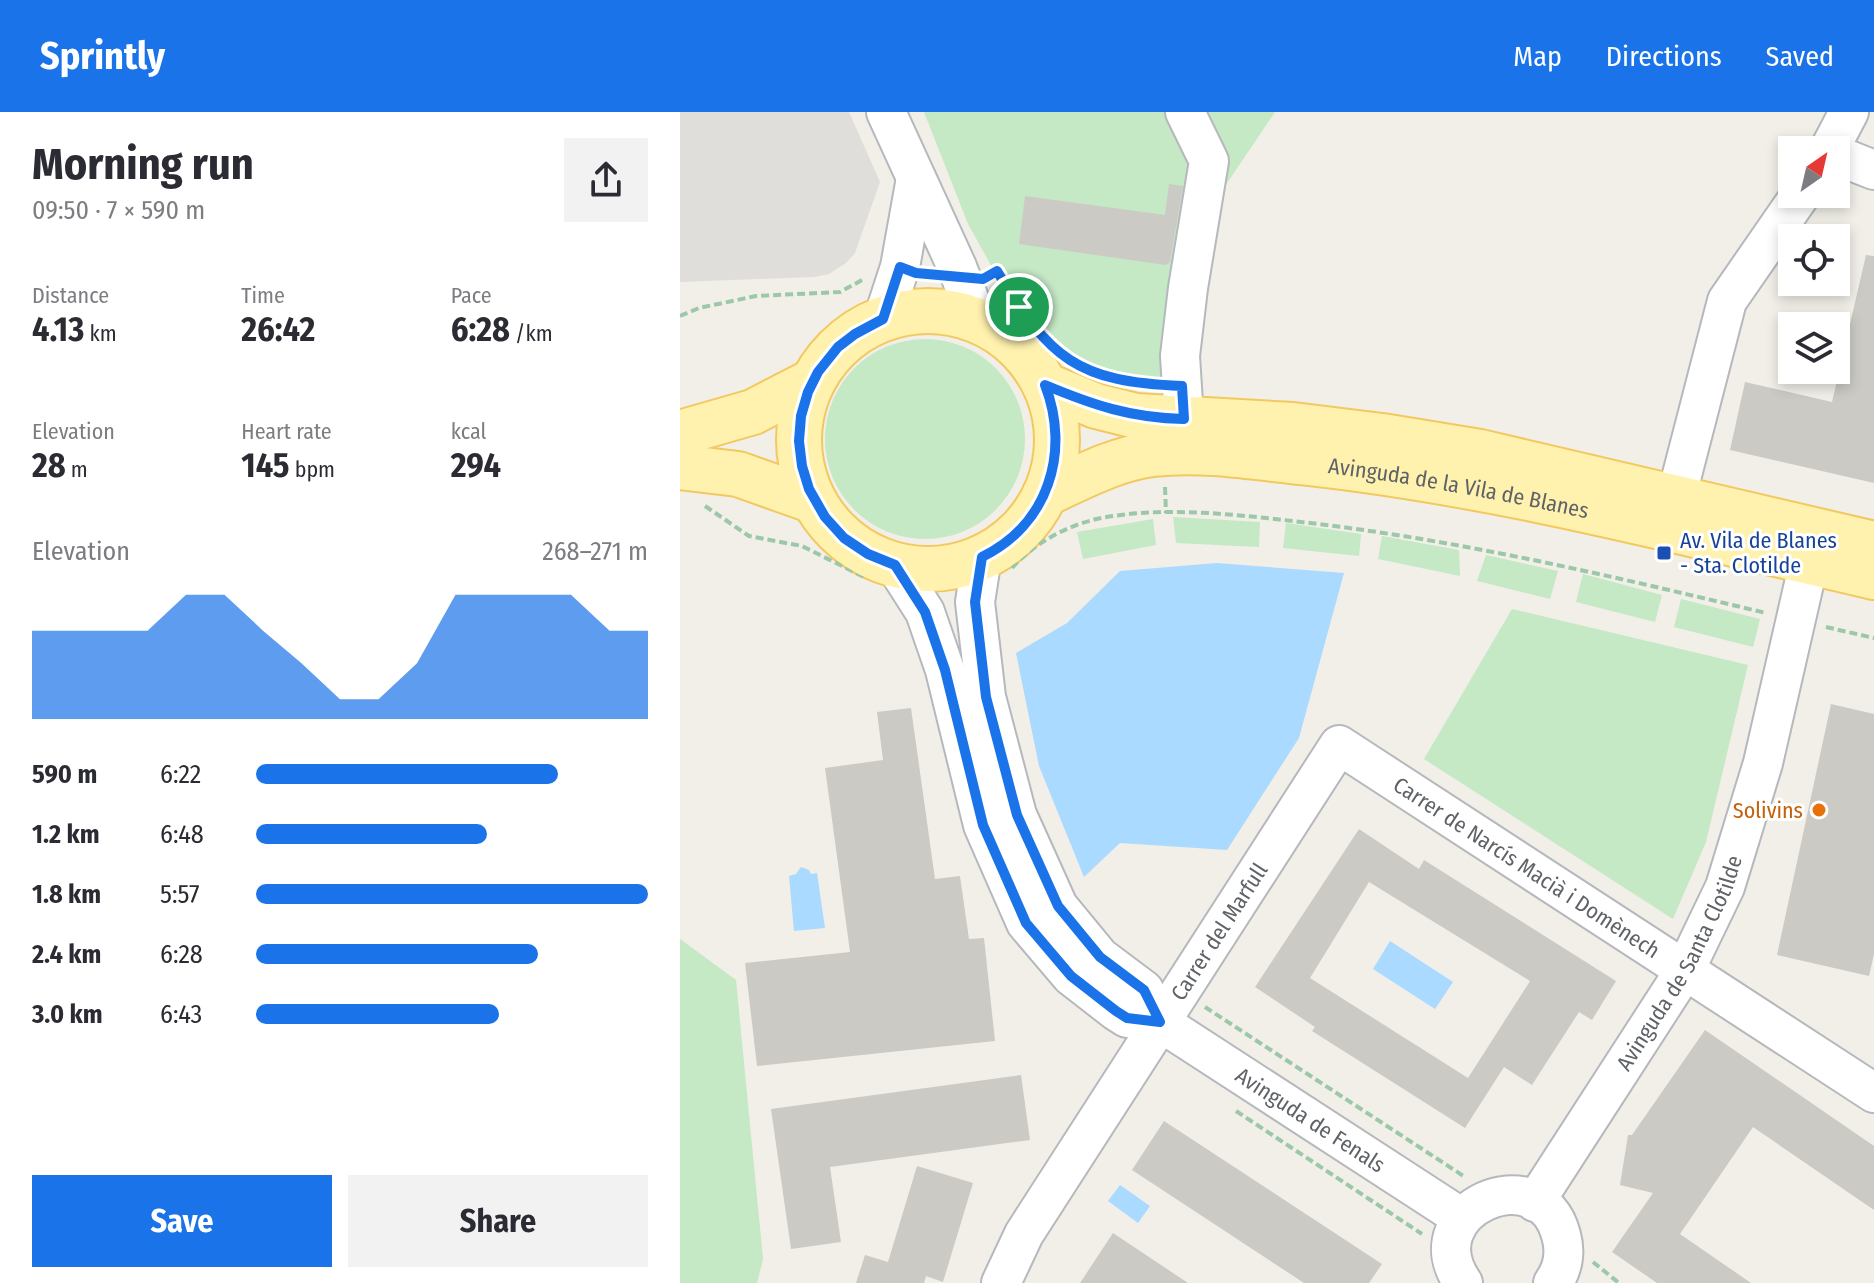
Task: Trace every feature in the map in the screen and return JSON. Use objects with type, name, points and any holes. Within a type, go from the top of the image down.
[{"type":"main road","points":[[1056,373],[1053,409],[1057,433],[1056,458],[1045,494],[993,568],[939,568],[885,574],[877,558],[852,544],[831,524],[814,501],[805,478],[799,441],[801,416],[813,381],[846,340],[883,319],[925,311],[947,313],[997,331],[1021,351],[1056,373],[1109,410],[1136,416],[1293,425],[1480,452],[1874,544]]},
{"type":"main road","points":[[680,433],[753,412],[813,381]]},
{"type":"main road","name":"Avinguda de la Vila de Blanes","points":[[1045,494],[1097,469],[1136,458],[1165,454],[1236,455],[1376,471],[1473,488],[1874,577]]},
{"type":"main road","points":[[680,467],[738,474],[814,501]]},
{"type":"street","points":[[886,112],[961,276],[978,322]]},
{"type":"street","points":[[1184,419],[1180,356],[1209,161],[1185,112]]},
{"type":"street","points":[[1836,136],[1849,112]]},
{"type":"street","points":[[1850,161],[1874,170]]},
{"type":"street","points":[[883,319],[900,267],[916,178]]},
{"type":"street","points":[[1676,498],[1727,301],[1791,208]]},
{"type":"street","name":"Avinguda de Santa Clotilde","points":[[1535,1202],[1685,970],[1725,887],[1763,763],[1809,562]]},
{"type":"street","name":"Avinguda de Fenals","points":[[993,568],[975,602],[986,697],[1017,815],[1058,906],[1100,957],[1144,990],[1160,1022]]},
{"type":"street","name":"Avinguda de Fenals","points":[[885,574],[925,612],[945,670],[983,825],[1026,923],[1071,976],[1127,1018],[1160,1022],[1462,1218]]},
{"type":"street","name":"Carrer del Marfull","points":[[1001,1283],[1024,1234],[1339,745]]},
{"type":"street","name":"Carrer de Narcís Macià i Domènech","points":[[1339,745],[1874,1093]]},
{"type":"street","points":[[1460,1282],[1452,1248],[1455,1232],[1473,1206],[1503,1195],[1520,1196],[1535,1202],[1549,1213],[1559,1227],[1564,1245],[1557,1282]]},
{"type":"path","points":[[680,316],[699,308],[756,296],[840,292],[887,265],[900,267]]},
{"type":"path","points":[[961,276],[983,279],[997,271],[1019,307],[1053,348],[1056,373]]},
{"type":"path","points":[[705,506],[749,536],[802,546],[853,569],[885,574]]},
{"type":"path","points":[[993,568],[1022,558],[1054,534],[1111,516],[1166,513],[1266,518],[1369,529],[1537,559],[1874,638]]},
{"type":"path","points":[[1200,1002],[1471,1181]]},
{"type":"path","points":[[1224,1104],[1424,1235]]},
{"type":"path","points":[[1591,1261],[1619,1283]]},
{"type":"shaded area","points":[[680,112],[849,112],[880,182],[855,253],[829,274],[814,277],[680,282]]},
{"type":"green space","points":[[924,112],[1275,112],[1221,192],[1193,378],[1128,376],[1079,365],[1017,312],[968,224]]},
{"type":"green space","points":[[925,339],[963,347],[996,368],[1017,401],[1025,439],[1017,477],[996,510],[963,531],[925,539],[887,531],[854,510],[833,477],[825,439],[833,401],[854,368],[887,347]]},
{"type":"green space","points":[[1173,517],[1260,522],[1259,547],[1176,543]]},
{"type":"green space","points":[[1153,519],[1156,545],[1083,559],[1077,532]]},
{"type":"green space","points":[[1286,523],[1361,534],[1359,556],[1283,548]]},
{"type":"green space","points":[[1382,536],[1459,550],[1460,576],[1378,559]]},
{"type":"green space","points":[[1486,555],[1558,571],[1550,599],[1477,581]]},
{"type":"green space","points":[[1583,574],[1662,595],[1655,622],[1576,602]]},
{"type":"green space","points":[[1681,599],[1760,619],[1753,647],[1674,627]]},
{"type":"green space","points":[[1512,609],[1748,665],[1706,842],[1673,919],[1424,759]]},
{"type":"green space","points":[[680,939],[736,980],[763,1259],[757,1283],[680,1283]]},
{"type":"water","points":[[1217,563],[1344,573],[1299,738],[1227,850],[1120,843],[1084,877],[1039,766],[1016,653],[1067,623],[1120,571]]},
{"type":"water","points":[[801,867],[811,874],[817,873],[825,928],[794,931],[789,876],[796,874]]},
{"type":"water","points":[[1390,941],[1453,982],[1435,1009],[1373,969]]},
{"type":"water","points":[[1120,1185],[1150,1206],[1138,1223],[1108,1201]]},
{"type":"building","points":[[1169,184],[1183,186],[1170,262],[1166,265],[1019,244],[1025,196],[1165,215]]},
{"type":"building","points":[[1866,255],[1874,256],[1874,483],[1730,450],[1745,382],[1832,402],[1836,384],[1850,384],[1850,324]]},
{"type":"building","points":[[1831,704],[1874,714],[1874,954],[1869,976],[1777,955]]},
{"type":"building","points":[[911,708],[935,879],[960,876],[969,939],[984,938],[995,1041],[757,1066],[745,963],[850,952],[825,768],[883,760],[877,712]]},
{"type":"building","points":[[1359,829],[1419,869],[1424,860],[1616,981],[1592,1020],[1579,1012],[1532,1085],[1504,1067],[1465,1128],[1312,1031],[1315,1027],[1255,987]],"holes":[[[1369,882],[1530,981],[1468,1078],[1310,978]]]},
{"type":"building","points":[[1705,1030],[1874,1146],[1874,1210],[1753,1127],[1680,1234],[1751,1283],[1657,1283],[1612,1252],[1653,1193],[1620,1185],[1628,1135],[1632,1135]]},
{"type":"building","points":[[1021,1075],[1030,1140],[830,1167],[841,1242],[791,1249],[771,1109]]},
{"type":"building","points":[[1164,1121],[1382,1264],[1369,1283],[1304,1283],[1132,1170]]},
{"type":"building","points":[[917,1166],[973,1183],[943,1282],[926,1276],[924,1283],[856,1283],[865,1255],[888,1262]]},
{"type":"building","points":[[1113,1233],[1188,1283],[1080,1283]]},
{"type":"place","name":"Av. Vila de Blanes - Sta. Clotilde","points":[[1664,553]]},
{"type":"place","name":"Solivins","points":[[1819,810]]},
{"type":"route","points":[[900,267],[916,273],[983,279],[997,271],[1019,307],[1053,348],[1089,372],[1159,385],[1182,386],[1184,419],[1136,416],[1096,406],[1045,385],[1057,433],[1056,458],[1050,483],[1041,503],[1016,535],[982,557],[975,602],[986,697],[1017,815],[1058,906],[1100,957],[1144,990],[1160,1022],[1127,1018],[1116,1011],[1071,976],[1026,923],[983,825],[945,670],[925,612],[895,565],[860,549],[831,524],[814,501],[802,466],[799,441],[801,416],[813,381],[824,363],[846,340],[883,319],[900,267]]}]
